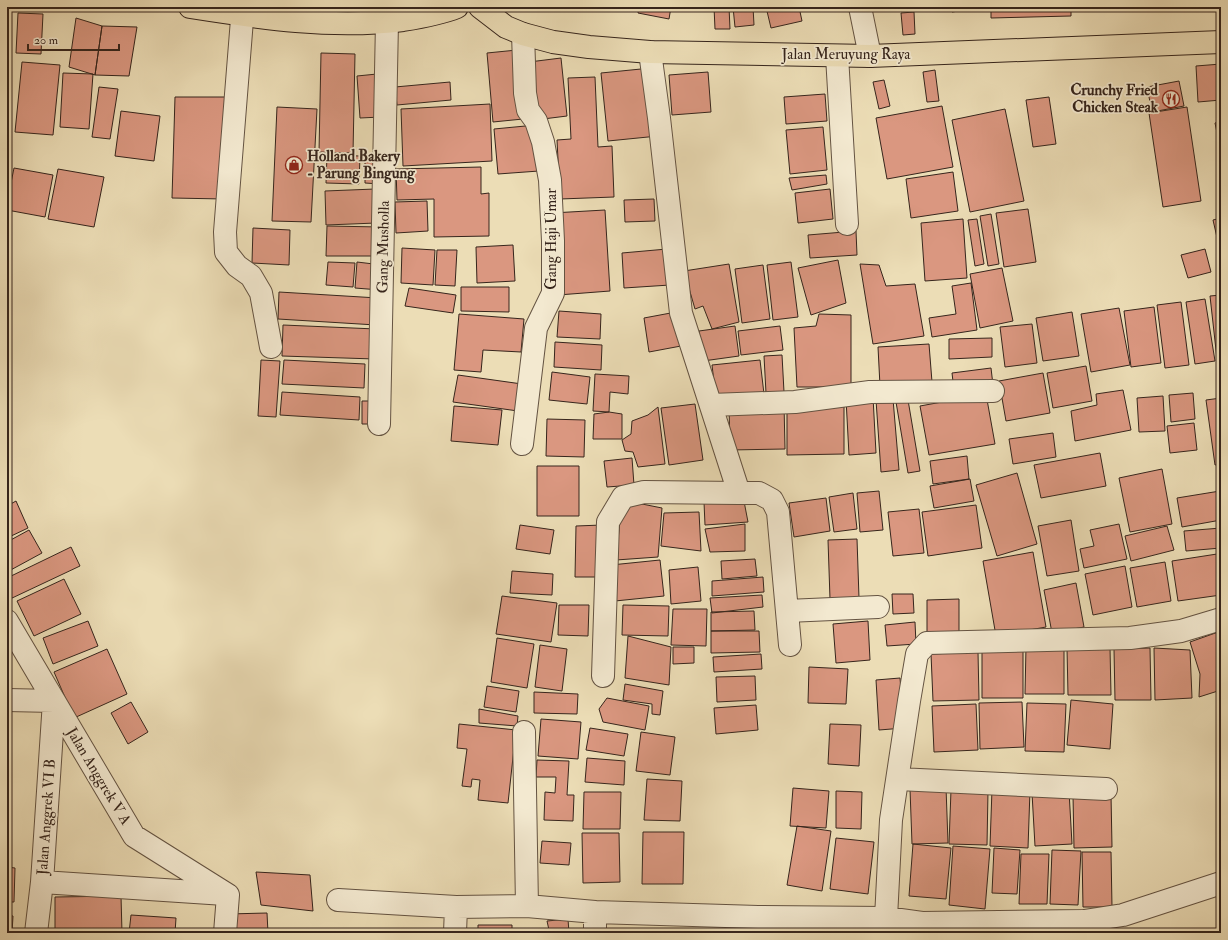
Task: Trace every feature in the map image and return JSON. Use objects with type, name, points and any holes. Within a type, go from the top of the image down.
[{"type":"main road","points":[[190,7],[243,11],[334,24],[387,22],[441,13],[456,7]]},
{"type":"main road","name":"Jalan Meruyung Raya","points":[[480,7],[506,27],[523,34],[553,42],[589,47],[650,52],[870,56],[1221,42]]},
{"type":"street","points":[[860,7],[870,56]]},
{"type":"street","points":[[243,11],[225,232],[226,252],[237,266],[251,276],[261,293],[271,347]]},
{"type":"street","name":"Gang Musholla","points":[[379,424],[387,22]]},
{"type":"street","name":"Gang Haji Umar","points":[[522,444],[536,328],[553,293],[553,241],[549,173],[543,142],[536,122],[528,110],[525,93],[523,34]]},
{"type":"street","points":[[650,52],[681,313],[712,405],[739,493]]},
{"type":"street","points":[[837,56],[847,224]]},
{"type":"street","points":[[712,405],[795,402],[870,392],[993,391]]},
{"type":"street","points":[[603,676],[608,522],[623,497],[644,492],[758,492],[772,500],[778,512],[790,645]]},
{"type":"street","points":[[788,611],[878,607]]},
{"type":"street","points":[[886,918],[891,820],[916,654],[927,643],[1130,638],[1181,631],[1221,619]]},
{"type":"street","name":"Jalan Anggrek V A","points":[[7,621],[134,836],[228,894]]},
{"type":"street","points":[[7,700],[54,701]]},
{"type":"street","name":"Jalan Anggrek VI B","points":[[36,933],[42,882],[54,701]]},
{"type":"street","points":[[524,732],[527,906]]},
{"type":"street","points":[[898,779],[1106,789]]},
{"type":"street","points":[[42,882],[228,894],[225,933]]},
{"type":"street","points":[[338,900],[456,907],[527,906],[595,922],[758,925],[886,918],[922,928],[1084,921],[1123,915],[1221,883]]},
{"type":"street","points":[[455,933],[456,907]]},
{"type":"building","points":[[639,7],[671,7],[669,19],[638,13]]},
{"type":"building","points":[[714,7],[729,7],[730,29],[715,29]]},
{"type":"building","points":[[733,7],[753,7],[754,25],[735,27]]},
{"type":"building","points":[[766,7],[799,7],[802,21],[771,28]]},
{"type":"building","points":[[952,7],[986,7],[952,12]]},
{"type":"building","points":[[991,7],[1071,7],[1071,16],[991,18]]},
{"type":"building","points":[[914,12],[915,34],[903,35],[901,13]]},
{"type":"building","points":[[18,13],[43,14],[41,54],[16,53]]},
{"type":"building","points":[[76,18],[102,26],[95,75],[69,67]]},
{"type":"building","points":[[102,26],[137,27],[129,76],[95,75]]},
{"type":"building","points":[[517,50],[523,119],[493,122],[487,53]]},
{"type":"building","points":[[321,53],[355,54],[353,153],[319,152]]},
{"type":"building","points":[[561,58],[567,116],[535,120],[529,62]]},
{"type":"building","points":[[22,62],[60,65],[53,135],[15,132]]},
{"type":"building","points":[[1221,64],[1221,100],[1198,102],[1196,66]]},
{"type":"building","points":[[651,68],[658,136],[608,141],[601,73]]},
{"type":"building","points":[[935,70],[939,101],[927,102],[923,72]]},
{"type":"building","points":[[708,72],[711,112],[672,115],[669,75]]},
{"type":"building","points":[[63,73],[93,74],[89,129],[60,127]]},
{"type":"building","points":[[377,74],[381,117],[360,118],[357,76]]},
{"type":"building","points":[[595,77],[598,147],[612,146],[614,197],[560,199],[557,140],[571,139],[568,78]]},
{"type":"building","points":[[884,80],[890,106],[879,109],[873,82]]},
{"type":"building","points":[[1179,81],[1184,106],[1152,112],[1147,87]]},
{"type":"building","points":[[450,82],[451,100],[397,105],[395,87]]},
{"type":"building","points":[[99,87],[118,89],[110,139],[92,137]]},
{"type":"building","points":[[825,94],[827,121],[786,124],[784,97]]},
{"type":"building","points":[[175,97],[227,97],[224,199],[172,198]]},
{"type":"building","points":[[1049,97],[1056,144],[1033,147],[1026,100]]},
{"type":"building","points":[[490,104],[492,161],[403,166],[401,109]]},
{"type":"building","points":[[942,106],[953,167],[887,179],[876,118]]},
{"type":"building","name":"Holland Bakery - Parung Bingung","points":[[277,107],[317,109],[311,222],[272,221]]},
{"type":"building","points":[[1187,107],[1201,201],[1163,207],[1149,113]]},
{"type":"building","points":[[1005,109],[1024,201],[970,212],[952,120]]},
{"type":"building","points":[[121,111],[160,116],[154,161],[115,156]]},
{"type":"building","points":[[1221,121],[1221,153],[1215,123]]},
{"type":"building","points":[[536,125],[539,171],[498,174],[494,129]]},
{"type":"building","points":[[823,127],[827,170],[790,174],[786,130]]},
{"type":"building","points":[[327,155],[360,156],[359,184],[326,183]]},
{"type":"building","points":[[365,158],[379,158],[380,184],[365,183]]},
{"type":"building","points":[[481,167],[481,194],[489,193],[489,236],[434,237],[434,199],[397,200],[396,169]]},
{"type":"building","points":[[14,168],[53,175],[45,217],[7,210]]},
{"type":"building","points":[[58,169],[104,177],[94,227],[48,219]]},
{"type":"building","points":[[953,172],[958,211],[911,218],[906,179]]},
{"type":"building","points":[[826,175],[827,184],[792,190],[789,178]]},
{"type":"building","points":[[375,189],[376,223],[326,225],[325,191]]},
{"type":"building","points":[[830,189],[833,219],[798,223],[795,193]]},
{"type":"building","points":[[654,199],[655,221],[625,222],[624,200]]},
{"type":"building","points":[[427,201],[428,231],[396,233],[395,202]]},
{"type":"building","points":[[1028,209],[1036,262],[1004,267],[996,213]]},
{"type":"building","points":[[605,210],[610,291],[558,295],[552,213]]},
{"type":"building","points":[[991,214],[999,264],[988,266],[980,216]]},
{"type":"building","points":[[1221,218],[1221,255],[1213,220]]},
{"type":"building","points":[[963,219],[967,278],[925,281],[921,223]]},
{"type":"building","points":[[977,219],[984,264],[975,266],[968,220]]},
{"type":"building","points":[[327,226],[381,227],[381,256],[326,256]]},
{"type":"building","points":[[253,228],[290,230],[289,265],[252,263]]},
{"type":"building","points":[[856,231],[857,255],[810,258],[808,235]]},
{"type":"building","points":[[513,245],[515,281],[477,283],[476,247]]},
{"type":"building","points":[[402,248],[435,250],[433,285],[401,283]]},
{"type":"building","points":[[667,249],[670,285],[624,288],[622,253]]},
{"type":"building","points":[[1205,249],[1211,272],[1188,278],[1181,255]]},
{"type":"building","points":[[437,250],[457,250],[455,286],[435,285]]},
{"type":"building","points":[[838,260],[846,303],[811,315],[798,268]]},
{"type":"building","points":[[328,262],[355,263],[353,287],[326,285]]},
{"type":"building","points":[[357,262],[382,265],[380,290],[355,288]]},
{"type":"building","points":[[791,262],[798,317],[773,320],[767,265]]},
{"type":"building","points":[[729,264],[739,322],[712,329],[703,306],[695,309],[684,271]]},
{"type":"building","points":[[860,264],[879,265],[886,286],[915,284],[924,336],[873,344]]},
{"type":"building","points":[[763,265],[770,319],[742,323],[735,269]]},
{"type":"building","points":[[1002,268],[1013,321],[980,328],[970,274]]},
{"type":"building","points":[[971,283],[977,330],[932,337],[929,318],[956,314],[952,286]]},
{"type":"building","points":[[461,287],[509,287],[509,312],[461,311]]},
{"type":"building","points":[[409,288],[456,295],[453,313],[405,306]]},
{"type":"building","points":[[279,292],[378,298],[376,325],[278,319]]},
{"type":"building","points":[[1221,295],[1221,368],[1218,368],[1210,296]]},
{"type":"building","points":[[1205,299],[1215,361],[1195,364],[1186,302]]},
{"type":"building","points":[[1181,302],[1189,365],[1165,368],[1157,305]]},
{"type":"building","points":[[1154,307],[1161,363],[1131,367],[1124,311]]},
{"type":"building","points":[[1119,308],[1130,365],[1091,372],[1081,314]]},
{"type":"building","points":[[559,311],[601,314],[600,339],[557,337]]},
{"type":"building","points":[[676,312],[681,346],[649,352],[644,318]]},
{"type":"building","points":[[1072,312],[1079,356],[1043,361],[1036,318]]},
{"type":"building","points":[[459,314],[524,319],[521,352],[483,350],[481,372],[454,370]]},
{"type":"building","points":[[819,314],[851,315],[851,387],[797,387],[794,328],[816,326]]},
{"type":"building","points":[[1032,324],[1037,363],[1005,367],[1000,327]]},
{"type":"building","points":[[283,325],[376,329],[375,359],[282,356]]},
{"type":"building","points":[[735,326],[739,356],[703,361],[699,331]]},
{"type":"building","points":[[780,326],[783,350],[741,355],[738,331]]},
{"type":"building","points":[[992,338],[992,357],[949,359],[949,339]]},
{"type":"building","points":[[555,342],[602,345],[601,370],[554,367]]},
{"type":"building","points":[[929,344],[932,382],[880,386],[878,347]]},
{"type":"building","points":[[782,355],[784,392],[766,393],[764,356]]},
{"type":"building","points":[[261,360],[280,361],[276,417],[258,416]]},
{"type":"building","points":[[284,360],[365,364],[364,388],[282,384]]},
{"type":"building","points":[[760,360],[764,394],[716,399],[712,365]]},
{"type":"building","points":[[1086,366],[1092,401],[1053,408],[1047,373]]},
{"type":"building","points":[[991,368],[993,385],[954,390],[952,373]]},
{"type":"building","points":[[552,372],[590,377],[587,404],[549,400]]},
{"type":"building","points":[[1043,373],[1050,413],[1006,421],[999,381]]},
{"type":"building","points":[[595,374],[629,376],[628,394],[610,392],[609,412],[593,411]]},
{"type":"building","points":[[458,375],[522,384],[518,411],[453,402]]},
{"type":"building","points":[[1123,390],[1131,430],[1075,441],[1071,411],[1097,405],[1096,394]]},
{"type":"building","points":[[282,392],[360,397],[359,420],[280,415]]},
{"type":"building","points":[[1193,393],[1195,419],[1171,422],[1169,395]]},
{"type":"building","points":[[986,394],[995,444],[929,455],[920,406]]},
{"type":"building","points":[[1163,396],[1165,431],[1139,432],[1137,398]]},
{"type":"building","points":[[873,397],[876,453],[849,455],[846,399]]},
{"type":"building","points":[[1221,398],[1221,464],[1215,465],[1206,400]]},
{"type":"building","points":[[893,399],[899,470],[881,472],[876,400]]},
{"type":"building","points":[[908,400],[920,471],[908,473],[896,402]]},
{"type":"building","points":[[362,401],[377,401],[377,424],[362,424]]},
{"type":"building","points":[[695,404],[703,460],[669,465],[661,408]]},
{"type":"building","points":[[784,404],[785,449],[730,450],[729,405]]},
{"type":"building","points":[[787,404],[844,404],[844,454],[787,455]]},
{"type":"building","points":[[454,406],[502,410],[498,445],[451,441]]},
{"type":"building","points":[[658,407],[665,464],[638,467],[633,452],[625,451],[622,440],[631,434],[632,421],[648,415]]},
{"type":"building","points":[[609,412],[622,414],[622,439],[593,439],[594,414]]},
{"type":"building","points":[[547,419],[585,420],[584,457],[546,456]]},
{"type":"building","points":[[1194,423],[1197,450],[1170,453],[1167,426]]},
{"type":"building","points":[[1053,433],[1056,457],[1013,464],[1009,439]]},
{"type":"building","points":[[1100,453],[1106,486],[1041,498],[1034,465]]},
{"type":"building","points":[[967,456],[969,479],[933,484],[930,461]]},
{"type":"building","points":[[632,458],[634,485],[607,487],[604,461]]},
{"type":"building","points":[[537,466],[579,466],[579,516],[537,516]]},
{"type":"building","points":[[1162,469],[1172,524],[1130,532],[1119,478]]},
{"type":"building","points":[[1017,473],[1037,544],[997,556],[976,485]]},
{"type":"building","points":[[970,479],[974,501],[934,508],[930,486]]},
{"type":"building","points":[[879,491],[883,530],[860,532],[857,493]]},
{"type":"building","points":[[1220,491],[1221,520],[1182,527],[1177,498]]},
{"type":"building","points":[[853,493],[857,529],[834,532],[829,497]]},
{"type":"building","points":[[743,496],[748,522],[705,525],[704,502]]},
{"type":"building","points":[[826,498],[830,531],[794,537],[789,503]]},
{"type":"building","points":[[622,500],[662,508],[658,557],[616,560]]},
{"type":"building","points":[[16,501],[28,528],[7,538],[7,506]]},
{"type":"building","points":[[976,505],[982,548],[928,556],[922,512]]},
{"type":"building","points":[[919,509],[924,553],[893,556],[888,512]]},
{"type":"building","points":[[699,512],[701,551],[661,546],[664,513]]},
{"type":"building","points":[[1071,520],[1079,571],[1047,576],[1038,526]]},
{"type":"building","points":[[745,524],[745,551],[710,552],[705,529]]},
{"type":"building","points":[[1119,524],[1127,559],[1084,568],[1080,549],[1094,546],[1090,530]]},
{"type":"building","points":[[520,525],[554,530],[550,554],[516,549]]},
{"type":"building","points":[[602,525],[602,577],[575,577],[576,526]]},
{"type":"building","points":[[1167,526],[1174,550],[1131,561],[1125,536]]},
{"type":"building","points":[[1221,528],[1221,548],[1186,551],[1184,531]]},
{"type":"building","points":[[29,530],[42,553],[7,572],[7,542]]},
{"type":"building","points":[[857,539],[859,598],[830,599],[828,540]]},
{"type":"building","points":[[71,547],[80,566],[10,599],[7,593],[7,578]]},
{"type":"building","points":[[1033,552],[1046,627],[996,636],[983,561]]},
{"type":"building","points":[[1217,554],[1221,580],[1221,595],[1178,601],[1172,561]]},
{"type":"building","points":[[755,559],[757,576],[722,579],[721,561]]},
{"type":"building","points":[[660,560],[664,596],[615,601],[611,565]]},
{"type":"building","points":[[1165,562],[1171,601],[1137,607],[1130,568]]},
{"type":"building","points":[[1125,566],[1132,607],[1093,615],[1085,574]]},
{"type":"building","points":[[698,567],[701,601],[671,604],[669,570]]},
{"type":"building","points":[[512,571],[553,574],[552,595],[510,593]]},
{"type":"building","points":[[763,577],[764,592],[712,596],[712,581]]},
{"type":"building","points":[[64,579],[81,614],[34,636],[17,601]]},
{"type":"building","points":[[1076,583],[1084,627],[1052,633],[1044,590]]},
{"type":"building","points":[[892,594],[913,594],[914,613],[893,614]]},
{"type":"building","points":[[762,595],[763,607],[712,613],[710,598]]},
{"type":"building","points":[[502,596],[557,603],[551,642],[496,634]]},
{"type":"building","points":[[959,599],[959,635],[927,635],[927,600]]},
{"type":"building","points":[[559,605],[589,605],[588,636],[558,635]]},
{"type":"building","points":[[623,605],[669,606],[668,636],[622,635]]},
{"type":"building","points":[[673,609],[707,609],[706,646],[671,645]]},
{"type":"building","points":[[754,611],[755,630],[711,631],[711,612]]},
{"type":"building","points":[[88,621],[98,646],[53,664],[43,638]]},
{"type":"building","points":[[868,621],[870,660],[836,663],[833,624]]},
{"type":"building","points":[[915,622],[916,644],[887,646],[885,625]]},
{"type":"building","points":[[711,631],[759,631],[760,652],[711,653]]},
{"type":"building","points":[[1221,631],[1221,690],[1199,697],[1200,674],[1190,642]]},
{"type":"building","points":[[628,636],[671,647],[669,685],[625,678]]},
{"type":"building","points":[[497,638],[534,644],[527,688],[491,682]]},
{"type":"building","points":[[540,645],[567,649],[562,691],[535,687]]},
{"type":"building","points":[[673,647],[694,647],[694,663],[673,664]]},
{"type":"building","points":[[1026,647],[1064,647],[1064,694],[1025,694]]},
{"type":"building","points":[[1067,648],[1110,648],[1111,695],[1068,695]]},
{"type":"building","points":[[1150,648],[1151,700],[1115,700],[1114,649]]},
{"type":"building","points":[[1154,648],[1190,650],[1192,698],[1155,700]]},
{"type":"building","points":[[107,649],[127,694],[74,718],[54,672]]},
{"type":"building","points":[[982,650],[1023,650],[1023,698],[982,698]]},
{"type":"building","points":[[978,652],[979,700],[933,701],[931,654]]},
{"type":"building","points":[[761,654],[762,669],[714,672],[713,657]]},
{"type":"building","points":[[809,667],[848,669],[846,704],[808,703]]},
{"type":"building","points":[[755,676],[756,700],[717,702],[716,677]]},
{"type":"building","points":[[900,678],[904,728],[879,730],[876,680]]},
{"type":"building","points":[[625,684],[663,691],[660,715],[652,714],[652,704],[623,700]]},
{"type":"building","points":[[487,686],[519,691],[516,712],[484,707]]},
{"type":"building","points":[[534,692],[578,694],[577,714],[534,713]]},
{"type":"building","points":[[607,698],[649,706],[645,730],[603,722],[599,709]]},
{"type":"building","points":[[1071,700],[1113,704],[1110,749],[1067,745]]},
{"type":"building","points":[[131,702],[148,732],[128,744],[111,713]]},
{"type":"building","points":[[1022,702],[1024,747],[980,749],[979,703]]},
{"type":"building","points":[[1027,703],[1066,704],[1064,752],[1025,751]]},
{"type":"building","points":[[976,704],[978,750],[934,752],[932,706]]},
{"type":"building","points":[[756,705],[758,730],[716,734],[714,708]]},
{"type":"building","points":[[479,709],[518,716],[517,726],[479,723]]},
{"type":"building","points":[[541,719],[581,722],[578,759],[538,756]]},
{"type":"building","points":[[459,724],[516,730],[508,803],[478,800],[480,780],[472,779],[471,787],[462,786],[467,749],[457,748]]},
{"type":"building","points":[[830,724],[861,725],[859,766],[828,764]]},
{"type":"building","points":[[590,728],[628,734],[624,756],[586,750]]},
{"type":"building","points":[[641,732],[675,737],[670,775],[636,771]]},
{"type":"building","points":[[587,758],[625,761],[624,785],[585,782]]},
{"type":"building","points":[[537,760],[569,761],[567,795],[574,795],[573,821],[544,820],[545,792],[555,793],[556,777],[536,777]]},
{"type":"building","points":[[647,779],[682,781],[680,821],[644,820]]},
{"type":"building","points":[[7,782],[10,782],[8,820],[7,820]]},
{"type":"building","points":[[946,787],[948,843],[912,844],[910,789]]},
{"type":"building","points":[[793,788],[829,791],[826,828],[790,826]]},
{"type":"building","points":[[992,789],[1030,790],[1028,848],[990,846]]},
{"type":"building","points":[[951,790],[988,791],[987,845],[949,844]]},
{"type":"building","points":[[836,791],[862,792],[861,829],[836,828]]},
{"type":"building","points":[[1069,791],[1072,844],[1035,846],[1032,793]]},
{"type":"building","points":[[584,792],[621,792],[620,829],[583,829]]},
{"type":"building","points":[[1073,795],[1111,795],[1112,847],[1074,848]]},
{"type":"building","points":[[797,826],[831,831],[822,891],[787,885]]},
{"type":"building","points":[[643,832],[684,832],[683,884],[642,884]]},
{"type":"building","points":[[582,833],[619,833],[620,882],[583,883]]},
{"type":"building","points":[[836,838],[874,842],[868,894],[830,889]]},
{"type":"building","points":[[542,841],[571,843],[569,865],[540,863]]},
{"type":"building","points":[[913,844],[951,848],[946,899],[909,896]]},
{"type":"building","points":[[953,846],[990,849],[985,909],[949,905]]},
{"type":"building","points":[[994,848],[1020,850],[1017,894],[992,893]]},
{"type":"building","points":[[1052,850],[1081,851],[1078,905],[1050,904]]},
{"type":"building","points":[[1082,852],[1111,852],[1112,907],[1083,907]]},
{"type":"building","points":[[1021,854],[1049,854],[1047,904],[1019,904]]},
{"type":"building","points":[[7,867],[15,868],[14,902],[7,902]]},
{"type":"building","points":[[256,872],[310,875],[313,911],[261,905]]},
{"type":"building","points":[[121,896],[122,933],[55,933],[55,897]]},
{"type":"building","points":[[267,913],[268,933],[229,933],[228,914]]},
{"type":"building","points":[[7,915],[13,916],[12,933],[7,933]]},
{"type":"building","points":[[131,915],[176,918],[175,933],[129,933]]},
{"type":"building","points":[[568,919],[569,933],[518,933],[549,930],[547,921]]},
{"type":"building","points":[[734,924],[750,925],[750,933],[734,933]]},
{"type":"building","points":[[478,925],[512,925],[512,933],[478,933]]},
{"type":"building","points":[[887,929],[904,929],[904,933],[887,933]]},
{"type":"place","name":"Crunchy Fried Chicken Steak","points":[[1171,99]]},
{"type":"place","name":"Holland Bakery - Parung Bingung","points":[[294,165]]}]
